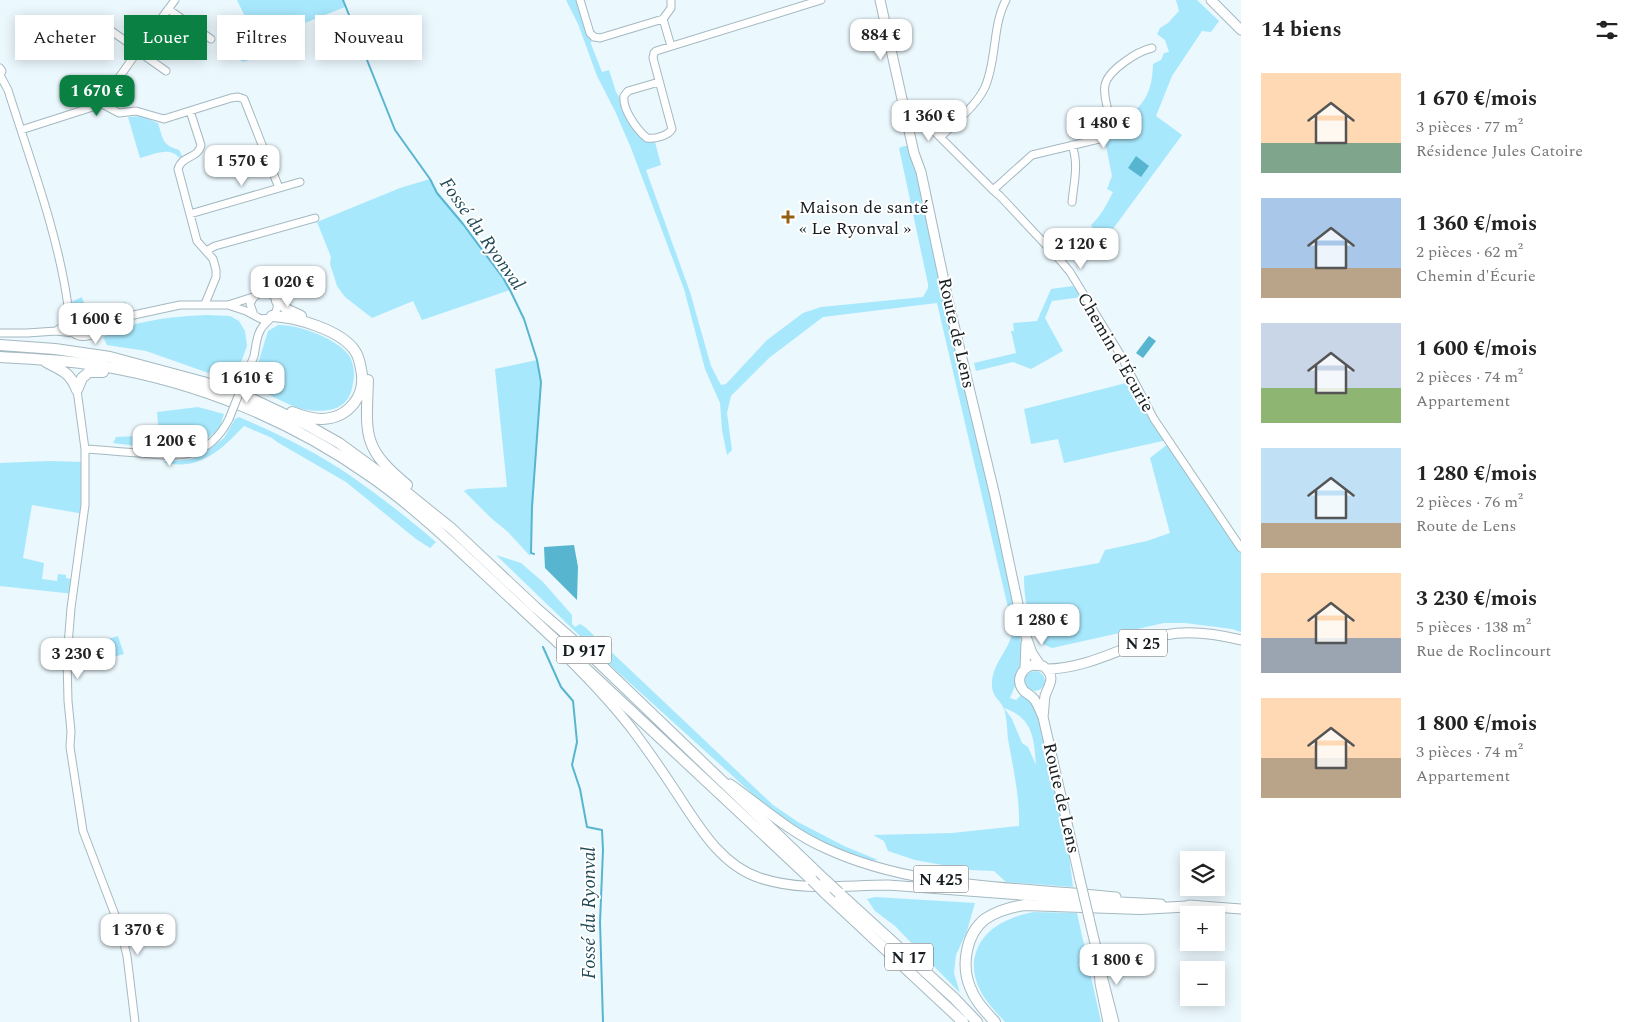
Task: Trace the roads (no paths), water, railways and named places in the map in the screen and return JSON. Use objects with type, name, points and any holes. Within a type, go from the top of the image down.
[{"type":"highway","points":[[277,301],[293,313],[342,332],[359,346],[366,358],[368,373],[367,430],[372,448],[386,467],[440,513],[452,529]]},
{"type":"highway","points":[[152,367],[172,367],[224,383],[302,416],[321,419],[344,414],[355,403],[361,389],[362,374],[359,358],[354,349],[341,338],[293,318],[270,317]]},
{"type":"highway","name":"D 917","points":[[0,344],[90,353],[152,367],[237,394],[307,425],[339,443],[452,529],[536,608],[596,660],[839,893]]},
{"type":"highway","name":"D 917","points":[[0,357],[82,363],[138,373],[199,390],[290,427],[340,456],[378,481],[427,520],[825,893]]},
{"type":"highway","points":[[42,359],[67,373],[77,390]]},
{"type":"highway","points":[[77,390],[82,378],[89,372],[138,373]]},
{"type":"highway","name":"N 17","points":[[825,893],[963,1022]]},
{"type":"highway","name":"N 17","points":[[839,893],[954,998],[977,1022]]},
{"type":"highway","points":[[995,1022],[974,995],[965,966],[968,948],[976,930],[994,914],[1015,906],[1043,904],[1140,909],[1180,907]]},
{"type":"main road","name":"Route de Lens","points":[[880,0],[909,116],[914,153],[921,172],[948,300],[995,496],[1026,638],[1032,653],[1043,667]]},
{"type":"main road","points":[[885,0],[909,116]]},
{"type":"main road","points":[[1211,0],[1241,30]]},
{"type":"main road","name":"N 25","points":[[1043,667],[1071,666],[1165,635],[1186,633],[1227,636],[1241,640]]},
{"type":"main road","name":"N 425","points":[[549,634],[565,655],[626,722],[715,847],[730,861],[757,877],[777,883],[830,888],[854,885],[888,885],[1196,906]]},
{"type":"main road","points":[[1025,668],[1026,638]]},
{"type":"main road","points":[[1032,664],[1043,667],[1051,679],[1044,700],[1044,717],[1036,702],[1023,689],[1020,682],[1021,674],[1025,668],[1032,664]]},
{"type":"main road","points":[[1031,695],[1040,695],[1047,690]]},
{"type":"main road","name":"Route de Lens","points":[[1044,717],[1098,956],[1100,983],[1108,1022]]},
{"type":"main road","name":"N 425","points":[[713,772],[778,822],[823,848],[869,866],[906,875],[971,884],[1102,895],[1196,906]]},
{"type":"main road","name":"N 425","points":[[1225,908],[1241,909]]},
{"type":"street","points":[[164,15],[175,0]]},
{"type":"street","points":[[580,0],[590,33],[594,38],[600,38],[662,19],[671,8],[671,0]]},
{"type":"street","points":[[660,82],[628,92],[623,99],[628,114],[647,138],[654,138],[668,133],[672,129],[660,82],[653,55],[656,51],[822,0]]},
{"type":"street","points":[[940,137],[977,101],[985,87],[992,65],[997,32],[1006,0]]},
{"type":"street","points":[[168,9],[210,39]]},
{"type":"street","points":[[662,19],[671,46]]},
{"type":"street","points":[[993,190],[1032,155],[1099,139],[1108,132],[1110,116],[1105,83],[1113,72],[1134,54],[1152,48]]},
{"type":"street","points":[[21,130],[102,104],[106,101],[108,93],[131,60]]},
{"type":"street","points":[[151,60],[166,71]]},
{"type":"street","points":[[0,68],[2,72],[0,75],[8,90],[21,130],[60,260],[68,306],[68,329],[79,336],[90,336],[120,319]]},
{"type":"street","points":[[102,104],[119,113],[136,111],[164,119],[238,97],[244,100],[279,188]]},
{"type":"street","points":[[190,111],[201,145],[200,151],[179,163],[178,169],[198,241],[212,259],[216,270],[216,276],[205,304]]},
{"type":"street","name":"Chemin d'Écurie","points":[[909,116],[919,116],[1030,226],[1070,272],[1120,354],[1154,419],[1241,548]]},
{"type":"street","points":[[1072,145],[1076,157],[1072,202]]},
{"type":"street","points":[[190,214],[300,182]]},
{"type":"street","points":[[206,251],[215,246],[315,218]]},
{"type":"street","points":[[85,449],[174,456],[197,450],[212,441],[224,428],[229,419],[254,355],[259,331],[276,311],[277,301],[271,294],[266,292],[228,305]]},
{"type":"street","points":[[253,297],[250,304],[259,331]]},
{"type":"street","points":[[56,331],[72,320],[92,324],[180,305],[228,305],[261,319],[270,317]]},
{"type":"street","points":[[0,333],[77,332],[79,329],[78,322],[68,306]]},
{"type":"street","points":[[77,390],[85,462],[82,536],[71,608],[67,658],[71,731],[70,747],[82,830],[120,928],[127,956],[135,1022]]},
{"type":"street","points":[[1098,956],[1115,1022]]},
{"type":"waterway","name":"Fossé du Ryonval","points":[[343,0],[395,130],[430,179],[437,193],[463,224],[503,278],[524,319],[537,360],[541,382],[532,506],[531,553],[534,554]]},
{"type":"waterway","name":"Fossé du Ryonval","points":[[543,647],[561,687],[573,701],[577,742],[572,765],[580,789],[587,827],[602,830],[600,922],[603,1022]]},
{"type":"place","name":"Maison de santé « Le Ryonval »","points":[[788,217]]}]
